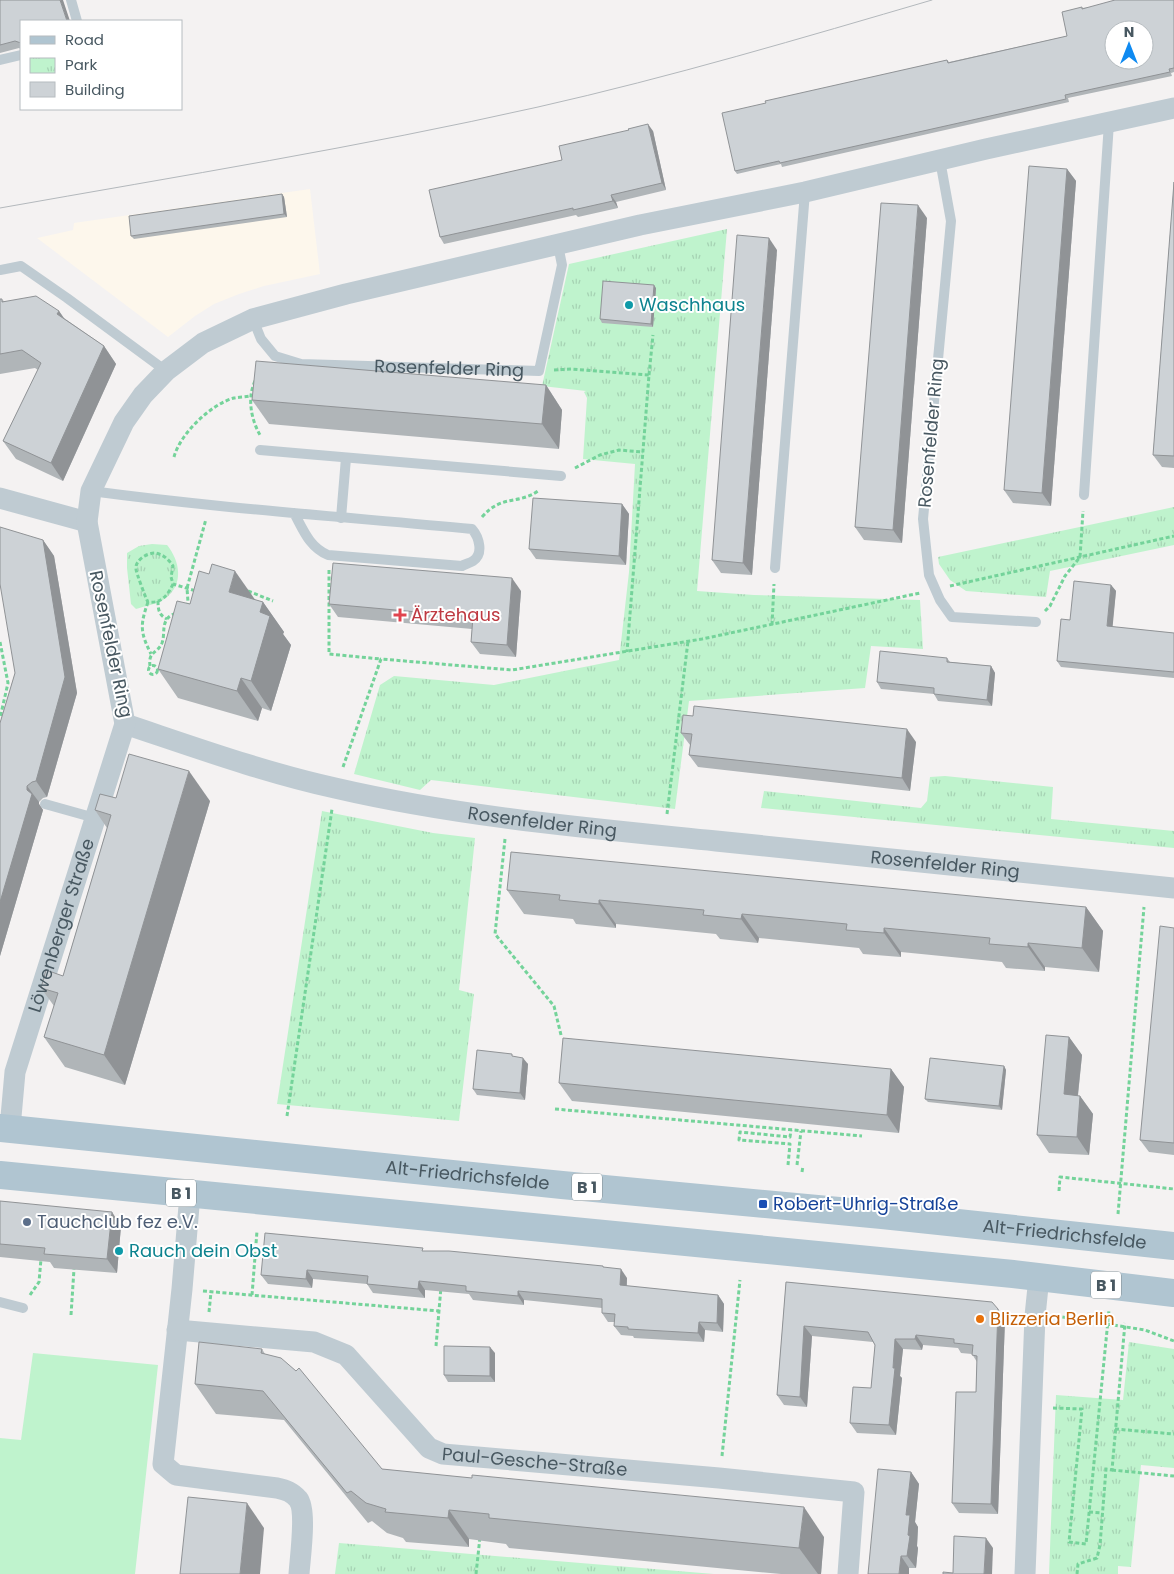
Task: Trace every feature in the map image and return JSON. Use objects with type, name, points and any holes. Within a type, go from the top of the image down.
[{"type":"main road","name":"Alt-Friedrichsfelde","points":[[5,1128],[562,1185],[882,1215],[1174,1246]]},
{"type":"main road","name":"B 1","points":[[0,1175],[1039,1277],[1174,1293]]},
{"type":"street","name":"Rosenfelder Ring","points":[[1174,108],[1109,124],[986,149],[805,192],[640,225],[346,294],[253,319],[202,343],[166,371],[143,395],[124,422],[91,491],[87,522],[125,724],[266,771],[335,788],[424,806],[664,836],[1174,888]]},
{"type":"street","points":[[0,498],[87,522]]},
{"type":"street","name":"Löwenberger Straße","points":[[5,1128],[15,1072],[125,724]]},
{"type":"street","points":[[190,1194],[163,1464],[176,1475],[290,1491],[299,1500],[303,1510],[299,1574]]},
{"type":"street","points":[[1025,1574],[1039,1277]]},
{"type":"street","name":"Paul-Gesche-Straße","points":[[177,1330],[314,1342],[346,1355],[429,1448],[444,1454],[720,1478],[854,1492],[848,1574]]},
{"type":"lane","points":[[72,0],[77,20]]},
{"type":"lane","points":[[0,60],[20,54]]},
{"type":"lane","points":[[1084,495],[1109,124]]},
{"type":"lane","name":"Rosenfelder Ring","points":[[940,160],[951,221],[923,519],[929,575],[935,590],[952,617],[1036,622]]},
{"type":"lane","points":[[775,568],[805,192]]},
{"type":"lane","name":"Rosenfelder Ring","points":[[275,356],[301,364],[538,371],[562,265],[558,245]]},
{"type":"lane","points":[[0,270],[21,266],[68,298],[166,371]]},
{"type":"lane","points":[[253,319],[261,339],[275,356]]},
{"type":"lane","points":[[260,450],[561,476]]},
{"type":"lane","points":[[341,518],[346,458]]},
{"type":"lane","points":[[91,491],[341,518],[472,529],[477,536],[479,553],[474,561],[462,566],[328,555],[320,552],[306,537],[294,513]]},
{"type":"lane","points":[[45,804],[95,818]]},
{"type":"lane","points":[[0,1302],[22,1308]]},
{"type":"path","points":[[627,652],[653,335]]},
{"type":"path","points":[[275,356],[264,365],[254,383],[250,396],[252,416],[259,434],[282,452]]},
{"type":"path","points":[[538,371],[571,369],[650,375]]},
{"type":"path","points":[[174,457],[176,448],[194,424],[214,408],[233,398],[250,396]]},
{"type":"path","points":[[1036,622],[1050,606],[1065,576],[1080,557],[1084,495]]},
{"type":"path","points":[[150,666],[149,658],[160,647],[167,619],[188,607],[187,588],[206,521],[207,504]]},
{"type":"path","points":[[329,585],[329,654],[512,670],[627,652],[772,625],[1174,536]]},
{"type":"path","points":[[148,602],[162,600],[169,593],[173,584],[171,577],[174,566],[165,557],[155,553],[145,556],[138,561],[136,569],[148,602],[144,612],[142,633],[151,655]]},
{"type":"path","points":[[772,625],[775,568]]},
{"type":"path","points":[[173,584],[203,593]]},
{"type":"path","points":[[241,589],[273,601]]},
{"type":"path","points":[[158,601],[161,616],[167,619]]},
{"type":"path","points":[[664,836],[688,641]]},
{"type":"path","points":[[0,645],[8,682],[0,718]]},
{"type":"path","points":[[287,1116],[335,788],[381,658]]},
{"type":"path","points":[[505,837],[495,934],[554,1006],[561,1036]]},
{"type":"path","points":[[1137,989],[1145,903]]},
{"type":"path","points":[[555,1109],[862,1136]]},
{"type":"path","points":[[788,1165],[790,1144],[739,1140],[740,1132],[790,1137],[791,1130]]},
{"type":"path","points":[[797,1166],[801,1131]]},
{"type":"path","points":[[802,1172],[803,1166]]},
{"type":"path","points":[[1059,1191],[1060,1177],[1174,1189]]},
{"type":"path","points":[[252,1295],[257,1231]]},
{"type":"path","points":[[22,1308],[39,1282],[41,1255]]},
{"type":"path","points":[[71,1315],[74,1270]]},
{"type":"path","points":[[720,1478],[740,1280]]},
{"type":"path","points":[[436,1346],[441,1284]]},
{"type":"path","points":[[182,1289],[439,1311]]},
{"type":"path","points":[[1036,1311],[1072,1319],[1125,1325],[1174,1341]]},
{"type":"path","points":[[1112,1470],[1125,1325]]},
{"type":"path","points":[[1032,1407],[1082,1409],[1069,1542],[1086,1544],[1089,1512],[1102,1513]]},
{"type":"path","points":[[1116,1429],[1174,1434]]},
{"type":"path","points":[[1077,1574],[1078,1564],[1097,1558],[1106,1469],[1174,1476]]},
{"type":"path","points":[[476,1574],[481,1528]]},
{"type":"shaded area","points":[[310,189],[320,274],[264,286],[214,304],[168,337],[37,238],[73,230],[74,223]]},
{"type":"green space","points":[[727,229],[697,591],[754,595],[920,600],[923,649],[871,646],[865,688],[689,701],[675,809],[431,780],[420,790],[354,774],[380,685],[394,676],[494,685],[619,660],[629,572],[635,464],[583,459],[587,398],[584,392],[586,391],[542,386],[569,264]]},
{"type":"green space","points":[[1174,507],[1174,545],[1050,571],[1046,597],[966,591],[950,580],[939,564],[938,557]]},
{"type":"green space","points":[[152,544],[167,545],[175,558],[178,579],[176,586],[166,598],[136,609],[131,604],[127,553],[139,546]]},
{"type":"green space","points":[[945,776],[1053,787],[1051,819],[1174,831],[1174,848],[761,808],[764,791],[921,808],[927,801],[930,777]]},
{"type":"green space","points":[[322,811],[433,833],[475,838],[459,990],[474,994],[459,1121],[277,1104]]},
{"type":"green space","points":[[1129,1342],[1174,1349],[1174,1468],[1141,1465],[1131,1567],[1118,1566],[1118,1574],[1049,1574],[1056,1395],[1123,1400]]},
{"type":"green space","points":[[33,1353],[158,1365],[135,1574],[0,1574],[0,1438],[21,1440]]},
{"type":"green space","points":[[339,1543],[714,1574],[335,1574]]},
{"type":"building","points":[[0,0],[60,0],[67,20],[20,20],[20,43],[15,41],[0,45]]},
{"type":"building","points":[[1115,0],[1174,0],[1174,68],[1169,69],[1170,72],[1065,95],[1066,99],[780,163],[779,161],[735,171],[722,113],[766,103],[765,101],[947,60],[948,63],[1067,36],[1062,12],[1082,7],[1082,9]]},
{"type":"building","points":[[648,124],[662,183],[611,195],[613,201],[440,237],[429,190],[562,160],[559,146]]},
{"type":"building","points":[[1029,166],[1067,169],[1042,493],[1004,490]]},
{"type":"building","points":[[1174,182],[1174,456],[1153,455]]},
{"type":"building","points":[[282,194],[284,214],[131,236],[129,216]]},
{"type":"building","points":[[881,203],[918,205],[893,530],[855,527]]},
{"type":"building","points":[[737,235],[769,238],[743,563],[712,560]]},
{"type":"building","name":"Waschhaus","points":[[603,281],[654,285],[651,324],[600,319]]},
{"type":"building","points":[[36,296],[59,311],[57,314],[104,346],[51,463],[3,441],[41,363],[22,350],[0,354],[0,299],[2,299],[2,302]]},
{"type":"building","points":[[256,361],[546,385],[542,424],[252,400]]},
{"type":"building","points":[[533,498],[622,504],[619,556],[529,549]]},
{"type":"building","points":[[0,527],[43,540],[65,677],[36,781],[27,786],[27,790],[32,794],[0,902],[0,723],[15,673],[0,584]]},
{"type":"building","name":"Ärztehaus","points":[[333,563],[512,578],[507,645],[471,642],[473,617],[329,604]]},
{"type":"building","points":[[212,564],[235,571],[229,592],[263,602],[260,612],[270,616],[251,681],[241,678],[237,691],[158,669],[177,601],[190,604],[199,571],[209,574]]},
{"type":"building","points":[[1074,581],[1111,585],[1107,626],[1174,633],[1174,672],[1057,661],[1061,619],[1070,620]]},
{"type":"building","points":[[880,651],[947,658],[947,662],[991,666],[987,700],[934,694],[934,688],[877,682]]},
{"type":"building","points":[[694,706],[907,729],[902,778],[689,755],[692,734],[681,733],[683,715],[693,716]]},
{"type":"building","points":[[129,754],[189,771],[104,1055],[44,1037],[58,993],[41,988],[46,970],[63,976],[111,815],[95,810],[100,794],[116,798]]},
{"type":"building","points":[[511,852],[1086,907],[1082,948],[1028,943],[1028,947],[989,944],[990,938],[884,928],[884,933],[846,930],[847,924],[742,914],[741,919],[703,915],[704,910],[599,900],[599,904],[559,900],[560,895],[507,890]]},
{"type":"building","points":[[1160,926],[1174,928],[1174,1143],[1140,1140]]},
{"type":"building","points":[[1046,1035],[1069,1037],[1064,1094],[1080,1096],[1077,1137],[1037,1135]]},
{"type":"building","points":[[563,1038],[891,1069],[887,1115],[559,1083]]},
{"type":"building","points":[[477,1050],[512,1054],[512,1056],[523,1058],[520,1093],[473,1089]]},
{"type":"building","points":[[930,1058],[1004,1066],[999,1106],[925,1099]]},
{"type":"building","points":[[0,1201],[112,1212],[107,1259],[44,1254],[45,1248],[0,1244]]},
{"type":"building","points":[[265,1233],[423,1248],[422,1251],[449,1251],[621,1269],[620,1285],[718,1295],[717,1323],[699,1322],[698,1333],[628,1329],[628,1327],[614,1326],[615,1314],[602,1313],[602,1299],[518,1291],[518,1296],[466,1291],[466,1286],[419,1281],[418,1289],[367,1284],[368,1276],[307,1270],[306,1279],[261,1275]]},
{"type":"building","points":[[786,1282],[992,1302],[998,1309],[991,1504],[952,1503],[956,1392],[976,1392],[977,1356],[972,1355],[973,1345],[954,1343],[954,1339],[916,1335],[915,1339],[895,1339],[893,1368],[895,1368],[889,1425],[850,1423],[853,1387],[871,1388],[875,1345],[868,1332],[804,1326],[800,1397],[777,1395]]},
{"type":"building","points":[[199,1342],[262,1349],[261,1353],[281,1358],[296,1371],[299,1368],[382,1469],[472,1478],[472,1475],[804,1507],[799,1548],[489,1518],[489,1514],[449,1510],[448,1518],[385,1512],[386,1509],[366,1503],[351,1491],[347,1493],[263,1391],[195,1384]]},
{"type":"building","points":[[444,1346],[490,1347],[490,1376],[444,1375]]},
{"type":"building","points":[[878,1469],[911,1472],[906,1515],[910,1515],[908,1535],[910,1536],[907,1556],[901,1556],[899,1574],[868,1574]]},
{"type":"building","points":[[188,1497],[247,1503],[240,1574],[180,1574]]},
{"type":"building","points":[[954,1536],[986,1538],[984,1574],[943,1574],[943,1572],[953,1573]]},
{"type":"tram line","points":[[0,208],[202,173],[471,122],[687,70],[932,0]]},
{"type":"place","name":"Waschhaus","points":[[629,305]]},
{"type":"place","name":"Ärztehaus","points":[[400,615]]},
{"type":"place","name":"Robert-Uhrig-Straße","points":[[763,1204]]},
{"type":"place","name":"Tauchclub fez e.V.","points":[[27,1222]]},
{"type":"place","name":"Rauch dein Obst","points":[[119,1251]]},
{"type":"place","name":"Blizzeria Berlin","points":[[980,1319]]}]
